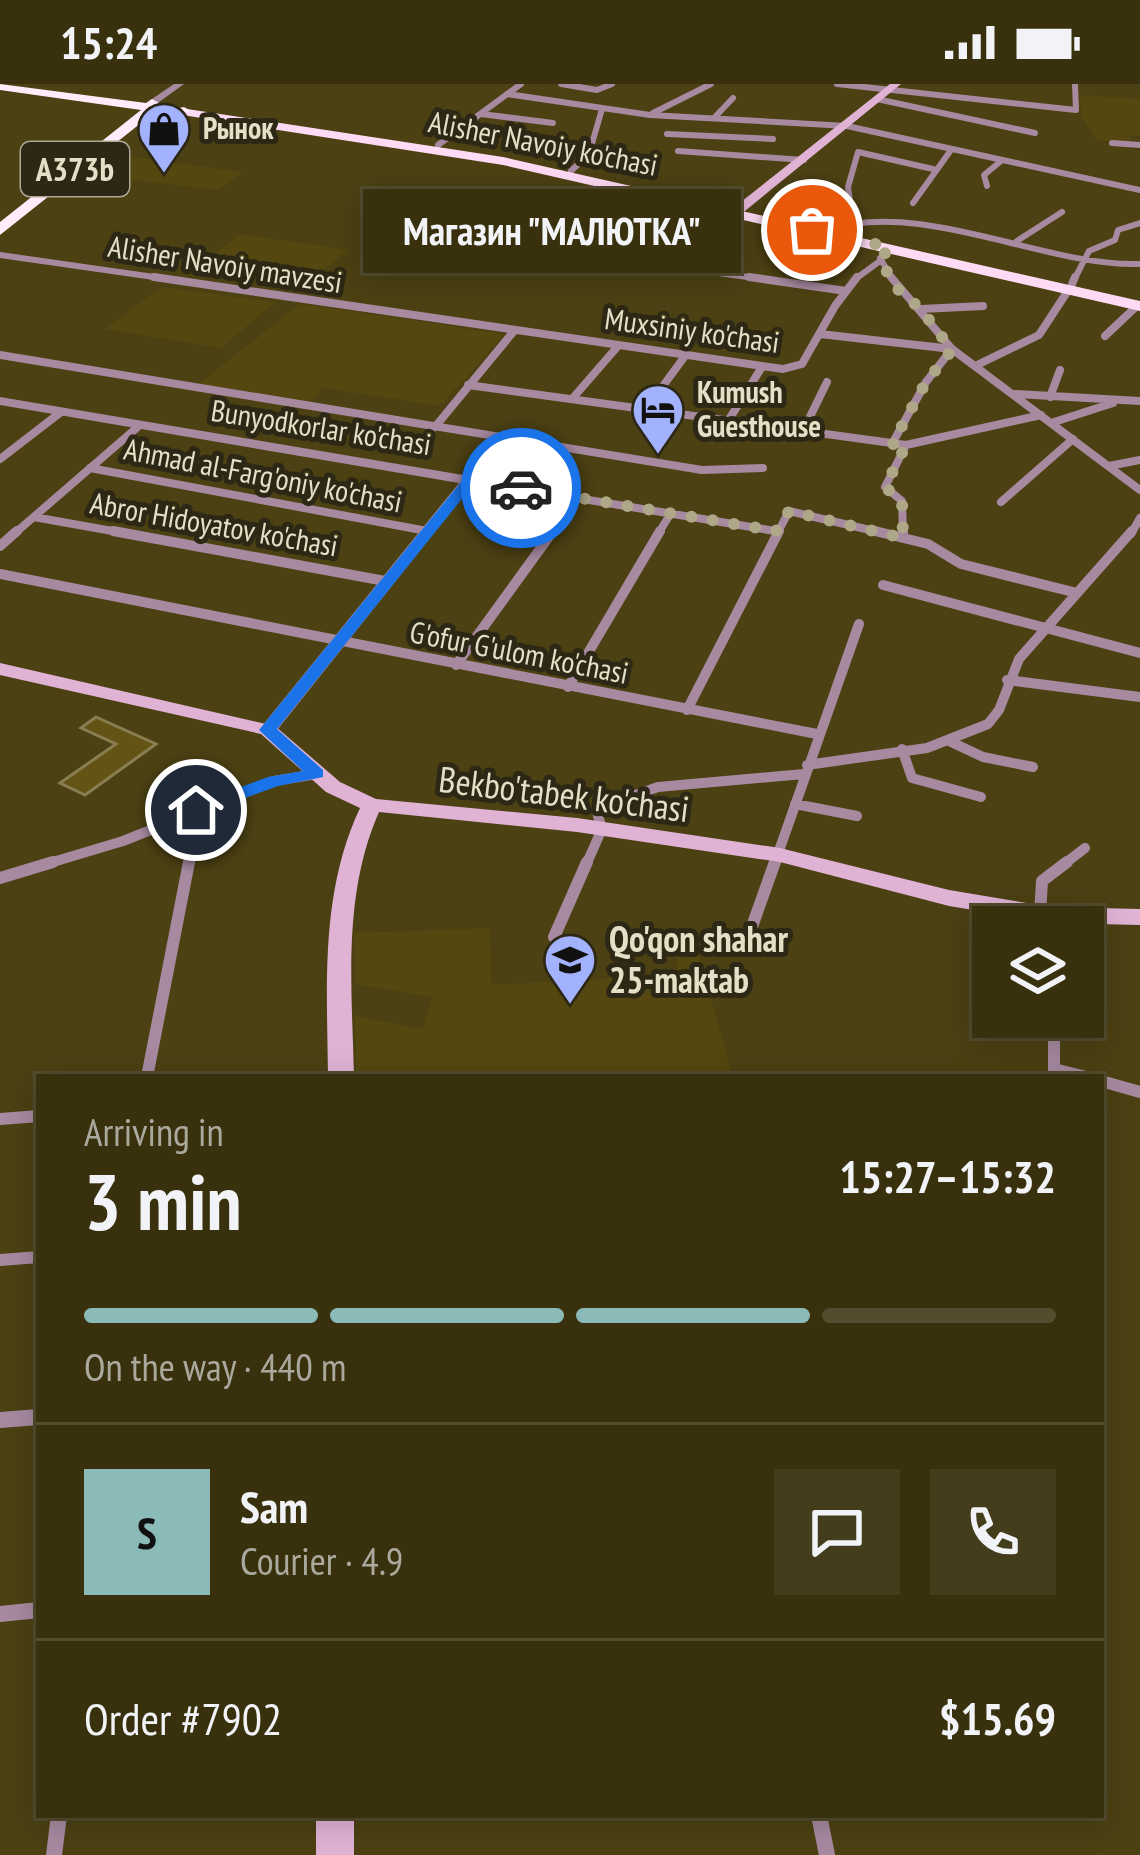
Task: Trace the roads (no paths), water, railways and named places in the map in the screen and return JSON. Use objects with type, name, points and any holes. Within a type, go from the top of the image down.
[{"type":"highway","name":"Alisher Navoiy ko'chasi","points":[[10,84],[150,105]]},
{"type":"highway","name":"Alisher Navoiy ko'chasi","points":[[0,86],[150,105]]},
{"type":"highway","points":[[115,102],[128,109],[131,119],[184,111]]},
{"type":"highway","name":"A373b","points":[[0,215],[150,105]]},
{"type":"highway","name":"A373b","points":[[0,230],[131,119]]},
{"type":"main road","points":[[739,210],[886,92]]},
{"type":"main road","name":"Alisher Navoiy ko'chasi","points":[[150,105],[503,160],[830,229],[1139,304]]},
{"type":"main road","name":"Alisher Navoiy ko'chasi","points":[[150,105],[437,145],[571,170],[739,210],[885,254],[1071,287]]},
{"type":"main road","points":[[0,670],[268,730]]},
{"type":"main road","name":"Bekbo'tabek ko'chasi","points":[[268,730],[317,773],[352,798],[372,805],[602,829],[780,855],[987,906]]},
{"type":"main road","points":[[341,1074],[341,924],[351,842],[372,805]]},
{"type":"main road","name":"Bekbo'tabek ko'chasi","points":[[1104,918],[1140,917]]},
{"type":"main road","points":[[335,1818],[335,1855]]},
{"type":"street","points":[[150,105],[180,84]]},
{"type":"street","points":[[437,145],[521,84]]},
{"type":"street","points":[[561,84],[597,90],[611,84]]},
{"type":"street","points":[[650,115],[711,84]]},
{"type":"street","points":[[837,84],[1076,110],[1075,84]]},
{"type":"street","points":[[886,92],[1035,133]]},
{"type":"street","points":[[507,94],[650,115],[847,126],[1140,190]]},
{"type":"street","points":[[714,118],[733,98]]},
{"type":"street","points":[[571,170],[589,154],[602,109]]},
{"type":"street","points":[[480,114],[553,123]]},
{"type":"street","points":[[667,134],[774,136],[767,158]]},
{"type":"street","points":[[1112,143],[1140,146]]},
{"type":"street","points":[[913,203],[933,169],[952,150]]},
{"type":"street","points":[[678,151],[804,160]]},
{"type":"street","points":[[854,222],[849,192],[858,152],[933,169]]},
{"type":"street","points":[[987,186],[984,175],[1000,161]]},
{"type":"street","points":[[1017,241],[1062,212]]},
{"type":"street","points":[[830,229],[854,222],[950,230],[1017,241],[1086,260],[1140,264]]},
{"type":"street","points":[[975,366],[1039,335],[1089,251],[1115,240],[1118,230],[1140,223]]},
{"type":"street","points":[[885,254],[900,292],[921,309],[952,350],[1140,490]]},
{"type":"street","name":"Muxsiniy ko'chasi","points":[[514,332],[795,369],[846,291],[865,268],[885,254]]},
{"type":"street","name":"Alisher Navoiy mavzesi","points":[[0,255],[514,332]]},
{"type":"street","points":[[674,267],[846,291]]},
{"type":"street","points":[[1105,336],[1139,304]]},
{"type":"street","points":[[921,309],[983,306]]},
{"type":"street","points":[[435,427],[514,332]]},
{"type":"street","points":[[820,334],[952,350]]},
{"type":"street","points":[[572,399],[618,346]]},
{"type":"street","points":[[892,444],[926,382],[952,350]]},
{"type":"street","points":[[0,355],[702,470],[763,468]]},
{"type":"street","points":[[646,409],[685,356]]},
{"type":"street","points":[[728,422],[762,368]]},
{"type":"street","points":[[1050,397],[1060,370]]},
{"type":"street","points":[[803,431],[827,382]]},
{"type":"street","points":[[468,385],[906,445],[1041,416]]},
{"type":"street","points":[[1015,394],[1137,403]]},
{"type":"street","name":"Bunyodkorlar ko'chasi","points":[[0,401],[776,531]]},
{"type":"street","points":[[1051,423],[1117,402]]},
{"type":"street","points":[[0,459],[61,412]]},
{"type":"street","points":[[0,546],[140,425]]},
{"type":"street","points":[[1001,502],[1073,439]]},
{"type":"street","points":[[903,538],[902,501],[885,487],[906,445]]},
{"type":"street","points":[[1109,466],[1140,460]]},
{"type":"street","name":"Ahmad al-Farg'oniy ko'chasi","points":[[90,468],[427,531]]},
{"type":"street","points":[[268,730],[469,480]]},
{"type":"street","points":[[456,665],[577,498]]},
{"type":"street","points":[[687,710],[789,511],[928,544],[961,565],[1077,593]]},
{"type":"street","points":[[568,687],[671,513]]},
{"type":"street","name":"Abror Hidoyatov ko'chasi","points":[[34,517],[385,581]]},
{"type":"street","points":[[554,937],[602,829],[596,809],[634,793],[806,769],[949,741],[989,724],[1000,711],[1007,680],[1044,628],[1136,538],[1140,518]]},
{"type":"street","name":"G'ofur G'ulom ko'chasi","points":[[0,574],[817,734]]},
{"type":"street","points":[[883,585],[1140,653]]},
{"type":"street","points":[[745,946],[859,624]]},
{"type":"street","points":[[1007,680],[1140,697]]},
{"type":"street","points":[[949,741],[983,757],[1034,767]]},
{"type":"street","points":[[902,749],[912,778],[981,797]]},
{"type":"street","points":[[0,878],[123,841],[274,781],[317,773]]},
{"type":"street","points":[[795,804],[857,816]]},
{"type":"street","points":[[148,1074],[194,837],[172,820]]},
{"type":"street","points":[[1046,906],[1042,880],[1085,848]]},
{"type":"street","points":[[1054,1038],[1054,1073]]},
{"type":"street","points":[[1104,1082],[1140,1092]]},
{"type":"street","points":[[0,1119],[36,1116]]},
{"type":"street","points":[[0,1260],[36,1257]]},
{"type":"street","points":[[0,1420],[36,1417]]},
{"type":"street","points":[[0,1613],[36,1610]]},
{"type":"street","points":[[54,1855],[59,1818]]},
{"type":"street","points":[[820,1818],[827,1855]]},
{"type":"place","name":"Рынок","points":[[164,175]]},
{"type":"place","name":"Магазин \"МАЛЮТКА\"","points":[[812,230]]},
{"type":"place","name":"Kumush Guesthouse","points":[[658,456]]},
{"type":"place","name":"Qo'qon shahar 25-maktab","points":[[570,1006]]}]
